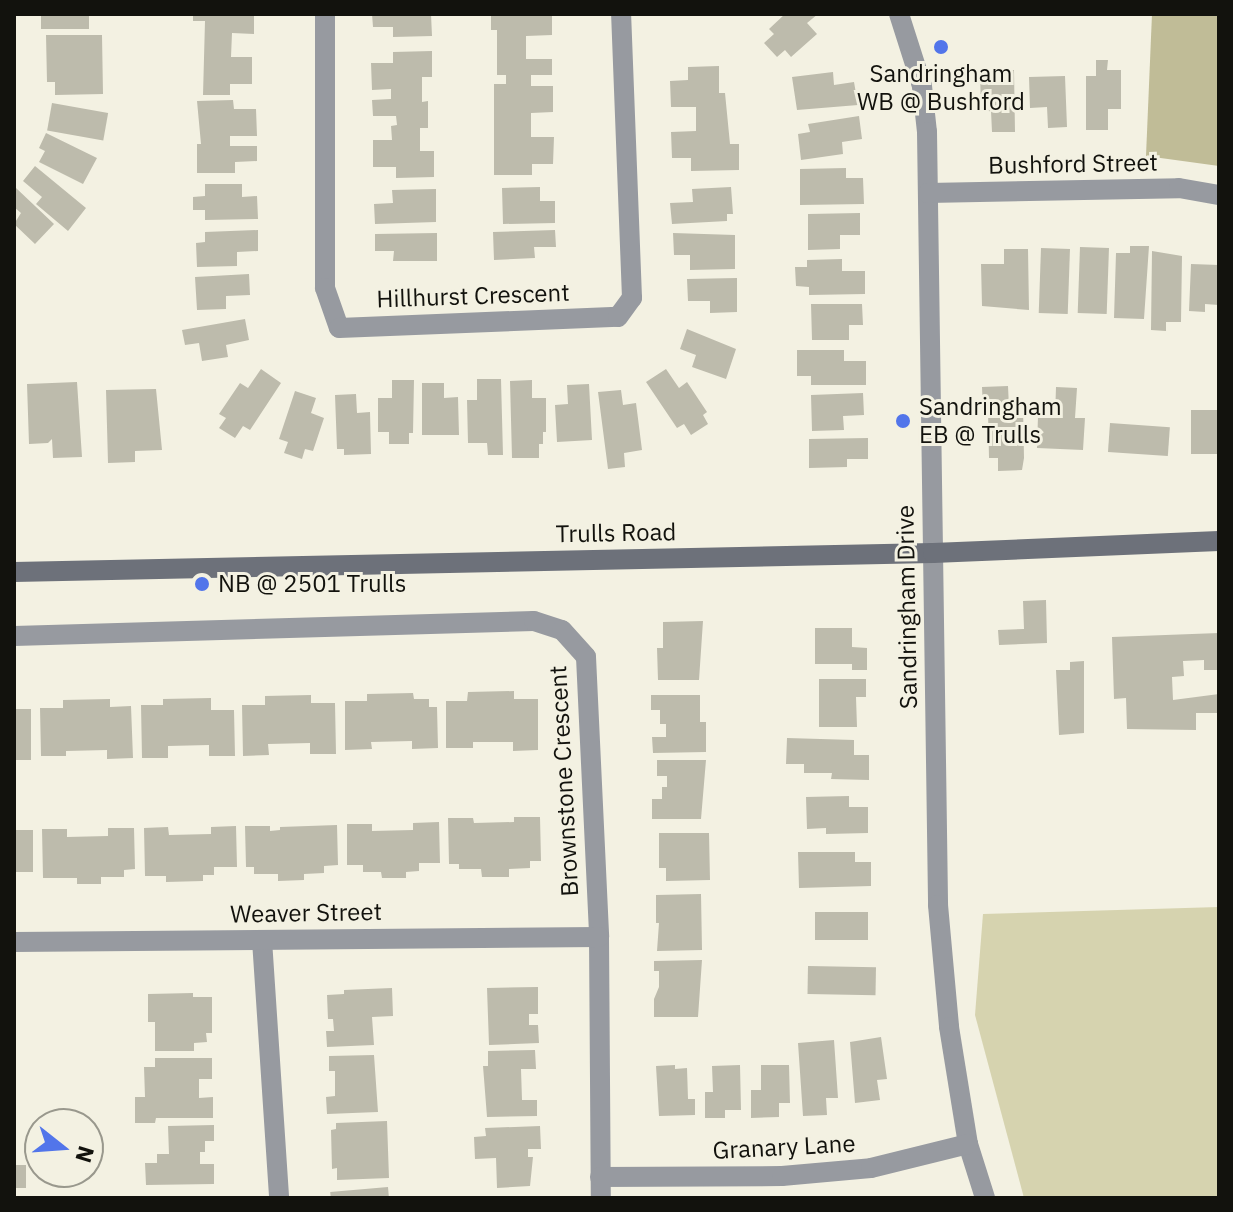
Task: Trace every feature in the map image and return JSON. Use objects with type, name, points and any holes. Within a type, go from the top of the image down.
[{"type":"street","name":"Hillhurst Crescent","points":[[325,14],[325,288],[339,328],[618,317],[632,298],[621,14]]},
{"type":"street","name":"Sandringham Drive","points":[[899,14],[922,86],[928,193],[938,905],[949,1027],[968,1144],[985,1198]]},
{"type":"street","name":"Bushford Street","points":[[928,193],[1179,188],[1219,195]]},
{"type":"street","name":"Trulls Road","points":[[14,572],[933,553],[1219,541]]},
{"type":"street","name":"Brownstone Crescent","points":[[14,636],[534,621],[562,630],[586,657],[599,937],[601,1198]]},
{"type":"street","name":"Weaver Street","points":[[14,942],[599,937]]},
{"type":"street","points":[[262,940],[279,1198]]},
{"type":"street","name":"Granary Lane","points":[[600,1177],[812,1174],[871,1168],[968,1144]]},
{"type":"shaded area","points":[[1152,14],[1219,14],[1219,166],[1146,156]]},
{"type":"shaded area","points":[[1219,907],[1219,1198],[1024,1198],[975,1015],[983,914]]},
{"type":"building","points":[[41,14],[89,14],[89,29],[41,29]]},
{"type":"building","points":[[193,14],[254,14],[254,34],[232,33],[231,57],[252,57],[252,84],[230,84],[230,95],[203,95],[205,21],[193,21]]},
{"type":"building","points":[[372,14],[431,14],[432,36],[393,37],[393,27],[373,27]]},
{"type":"building","points":[[491,14],[552,14],[552,35],[526,36],[526,59],[552,59],[552,75],[531,75],[531,86],[553,86],[553,112],[531,113],[531,137],[554,137],[553,164],[532,164],[532,175],[494,175],[494,84],[506,84],[506,75],[497,75],[497,30],[491,30]]},
{"type":"building","points":[[785,14],[818,14],[807,23],[817,34],[791,57],[785,50],[777,57],[764,43],[774,34],[769,29]]},
{"type":"building","points":[[46,35],[102,35],[103,94],[55,95],[55,82],[47,82]]},
{"type":"building","points":[[432,51],[432,77],[422,77],[422,102],[428,101],[428,128],[420,128],[420,151],[434,151],[434,177],[396,178],[396,167],[373,167],[373,140],[392,140],[391,126],[397,125],[396,116],[373,116],[372,100],[391,99],[391,89],[372,90],[371,63],[393,63],[393,52]]},
{"type":"building","points":[[1096,60],[1108,60],[1107,70],[1121,70],[1121,109],[1108,109],[1108,130],[1086,130],[1086,76],[1096,76]]},
{"type":"building","points":[[719,66],[719,93],[725,93],[730,144],[739,144],[739,170],[691,171],[691,158],[672,158],[671,132],[696,131],[696,107],[671,107],[670,81],[688,80],[688,67]]},
{"type":"building","points":[[1014,70],[1015,132],[992,132],[991,111],[981,112],[980,71]]},
{"type":"building","points":[[833,72],[834,85],[854,82],[858,105],[797,110],[792,77]]},
{"type":"building","points":[[1065,76],[1067,127],[1048,128],[1047,107],[1030,108],[1029,77]]},
{"type":"building","points":[[233,100],[234,109],[256,109],[257,136],[230,136],[230,146],[257,146],[257,161],[235,162],[235,173],[197,173],[197,144],[201,144],[197,101]]},
{"type":"building","points":[[52,103],[108,113],[103,140],[47,131]]},
{"type":"building","points":[[859,116],[862,139],[842,142],[843,154],[801,160],[798,134],[810,132],[808,124]]},
{"type":"building","points":[[46,133],[97,158],[83,184],[39,162],[45,151],[39,148]]},
{"type":"building","points":[[35,166],[86,208],[68,231],[36,204],[42,197],[23,181]]},
{"type":"building","points":[[846,168],[846,178],[863,178],[864,204],[800,205],[800,169]]},
{"type":"building","points":[[205,184],[242,184],[242,197],[257,196],[258,219],[205,220],[205,210],[193,210],[193,197],[205,196]]},
{"type":"building","points":[[540,187],[540,201],[555,201],[555,223],[503,224],[502,188]]},
{"type":"building","points":[[731,187],[733,214],[727,214],[727,221],[672,224],[670,203],[693,202],[692,189]]},
{"type":"building","points":[[16,188],[54,224],[35,244],[14,224],[21,213],[14,207]]},
{"type":"building","points":[[436,189],[436,222],[375,224],[374,204],[393,203],[392,190]]},
{"type":"building","points":[[860,213],[860,235],[840,235],[840,249],[808,250],[808,214]]},
{"type":"building","points":[[258,230],[258,251],[237,252],[237,266],[197,267],[196,243],[205,242],[205,232]]},
{"type":"building","points":[[555,230],[556,247],[534,247],[535,258],[494,260],[493,232]]},
{"type":"building","points":[[437,233],[437,261],[393,261],[394,251],[375,251],[375,234]]},
{"type":"building","points":[[673,233],[735,235],[735,269],[690,270],[690,255],[674,255]]},
{"type":"building","points":[[1130,246],[1149,246],[1144,319],[1114,318],[1116,253],[1130,253]]},
{"type":"building","points":[[1080,247],[1109,248],[1107,314],[1078,313]]},
{"type":"building","points":[[1041,248],[1070,249],[1068,314],[1039,313]]},
{"type":"building","points":[[1004,249],[1028,249],[1029,310],[982,306],[981,264],[1004,264]]},
{"type":"building","points":[[1152,251],[1182,256],[1181,322],[1166,322],[1166,331],[1151,330]]},
{"type":"building","points":[[842,259],[842,271],[865,271],[865,294],[809,295],[809,287],[796,286],[795,267],[807,267],[807,260]]},
{"type":"building","points":[[1191,264],[1219,265],[1219,305],[1205,304],[1205,312],[1189,311]]},
{"type":"building","points":[[249,274],[250,295],[226,296],[226,309],[197,310],[195,277]]},
{"type":"building","points":[[737,278],[737,312],[710,313],[710,301],[688,301],[687,279]]},
{"type":"building","points":[[811,304],[862,304],[863,325],[849,325],[849,340],[812,340]]},
{"type":"building","points":[[245,319],[249,340],[226,345],[228,357],[202,361],[199,343],[185,345],[182,330]]},
{"type":"building","points":[[687,329],[736,349],[726,379],[692,367],[696,355],[680,349]]},
{"type":"building","points":[[797,350],[844,350],[844,361],[866,361],[866,385],[811,385],[811,376],[797,376]]},
{"type":"building","points":[[261,369],[281,383],[250,430],[243,426],[235,438],[219,428],[226,418],[219,414],[240,383],[248,388]]},
{"type":"building","points":[[666,369],[679,388],[687,382],[707,412],[703,415],[708,424],[691,435],[684,424],[677,428],[646,382]]},
{"type":"building","points":[[477,379],[501,379],[503,455],[488,455],[487,443],[468,443],[467,400],[477,400]]},
{"type":"building","points":[[392,380],[414,380],[413,433],[409,433],[409,444],[389,444],[389,432],[378,432],[378,398],[392,398]]},
{"type":"building","points":[[532,380],[532,398],[546,398],[543,444],[539,444],[539,458],[512,458],[510,381]]},
{"type":"building","points":[[77,382],[82,457],[53,458],[52,439],[48,443],[29,444],[27,384]]},
{"type":"building","points":[[422,383],[444,383],[444,398],[458,397],[459,435],[422,435]]},
{"type":"building","points":[[589,384],[592,440],[557,442],[555,405],[568,404],[567,385]]},
{"type":"building","points":[[1008,386],[1009,407],[1023,406],[1024,458],[1022,470],[998,471],[998,458],[989,458],[988,410],[983,410],[982,387]]},
{"type":"building","points":[[1056,387],[1077,388],[1075,418],[1085,418],[1083,450],[1037,448],[1038,416],[1055,417]]},
{"type":"building","points":[[156,389],[162,450],[135,451],[135,462],[108,463],[106,390]]},
{"type":"building","points":[[621,390],[623,405],[636,403],[642,450],[624,453],[625,467],[608,469],[598,392]]},
{"type":"building","points":[[295,391],[316,398],[311,413],[324,418],[313,451],[305,449],[302,459],[284,453],[288,442],[279,439]]},
{"type":"building","points":[[863,393],[864,415],[843,416],[844,430],[812,431],[811,395]]},
{"type":"building","points":[[356,394],[357,413],[370,412],[371,454],[344,455],[344,449],[337,449],[335,395]]},
{"type":"building","points":[[1191,410],[1219,410],[1219,454],[1191,454]]},
{"type":"building","points":[[1110,423],[1170,427],[1168,456],[1108,452]]},
{"type":"building","points":[[868,438],[868,459],[847,459],[847,467],[809,468],[809,439]]},
{"type":"building","points":[[1046,600],[1047,643],[999,645],[998,630],[1024,629],[1023,601]]},
{"type":"building","points":[[703,621],[699,680],[658,680],[657,648],[663,648],[663,622]]},
{"type":"building","points":[[815,628],[852,628],[852,647],[867,648],[867,670],[852,670],[852,664],[815,664]]},
{"type":"building","points":[[1219,633],[1219,670],[1204,670],[1204,660],[1183,661],[1184,676],[1172,677],[1173,700],[1219,694],[1219,713],[1196,713],[1196,730],[1127,729],[1126,698],[1114,699],[1112,637]]},
{"type":"building","points":[[1084,661],[1084,733],[1059,735],[1056,670],[1070,670],[1070,662]]},
{"type":"building","points":[[819,679],[866,679],[866,697],[856,697],[857,727],[819,727]]},
{"type":"building","points":[[514,691],[514,699],[538,699],[538,750],[513,751],[513,742],[473,742],[473,748],[446,748],[446,701],[467,701],[468,692]]},
{"type":"building","points":[[413,693],[414,699],[429,699],[429,707],[437,707],[438,748],[412,749],[412,741],[371,742],[372,749],[345,750],[345,701],[367,701],[367,694]]},
{"type":"building","points":[[311,695],[311,703],[335,703],[336,754],[310,754],[310,743],[268,744],[269,755],[243,756],[242,705],[265,705],[265,696]]},
{"type":"building","points":[[651,695],[700,695],[700,722],[706,722],[706,752],[653,753],[652,737],[666,737],[666,724],[660,724],[660,710],[651,710]]},
{"type":"building","points":[[211,698],[211,710],[234,710],[235,756],[209,756],[209,745],[168,746],[168,758],[142,758],[141,705],[163,705],[163,699]]},
{"type":"building","points":[[110,699],[110,707],[131,706],[133,758],[107,759],[107,750],[66,751],[66,756],[41,756],[40,708],[63,708],[63,700]]},
{"type":"building","points":[[14,709],[31,709],[31,760],[14,760]]},
{"type":"building","points":[[787,738],[854,740],[854,755],[869,755],[869,780],[831,779],[832,773],[804,773],[804,764],[786,764]]},
{"type":"building","points":[[657,760],[706,760],[701,819],[652,819],[652,799],[662,799],[662,787],[667,787],[667,776],[657,776]]},
{"type":"building","points":[[849,796],[849,807],[868,807],[868,833],[826,834],[826,828],[807,829],[806,797]]},
{"type":"building","points":[[514,817],[540,817],[541,861],[530,861],[530,868],[509,869],[509,877],[482,877],[481,869],[459,869],[459,864],[449,864],[448,818],[473,818],[474,823],[514,822]]},
{"type":"building","points":[[439,822],[440,863],[419,863],[419,871],[406,872],[406,878],[382,878],[381,872],[363,872],[363,865],[347,865],[347,824],[372,824],[372,831],[413,830],[413,823]]},
{"type":"building","points":[[337,825],[338,865],[324,866],[324,873],[304,874],[304,880],[278,881],[278,874],[254,874],[254,867],[246,867],[245,826],[270,826],[270,831],[280,830],[280,827]]},
{"type":"building","points":[[236,826],[237,867],[214,867],[214,875],[203,875],[203,881],[166,882],[166,876],[145,876],[144,828],[168,827],[169,835],[211,834],[211,827]]},
{"type":"building","points":[[108,828],[134,828],[135,869],[124,870],[124,877],[101,877],[101,884],[77,884],[77,878],[43,878],[42,829],[67,829],[67,837],[108,836]]},
{"type":"building","points":[[14,830],[33,830],[33,872],[14,872]]},
{"type":"building","points":[[659,833],[709,833],[710,880],[666,881],[666,868],[659,868]]},
{"type":"building","points":[[798,852],[855,852],[855,862],[871,862],[871,886],[799,888]]},
{"type":"building","points":[[701,894],[702,950],[657,951],[659,923],[656,923],[656,895]]},
{"type":"building","points":[[815,912],[868,912],[868,940],[815,940]]},
{"type":"building","points":[[702,960],[698,1017],[654,1017],[659,971],[654,971],[654,961]]},
{"type":"building","points":[[808,966],[876,967],[876,995],[808,994]]},
{"type":"building","points":[[538,987],[538,1014],[529,1014],[529,1025],[538,1025],[539,1043],[489,1045],[487,988]]},
{"type":"building","points":[[392,988],[393,1016],[372,1017],[374,1045],[327,1047],[326,1031],[334,1031],[333,1019],[328,1019],[327,995],[344,994],[344,990]]},
{"type":"building","points":[[193,993],[193,997],[212,997],[212,1033],[206,1033],[207,1042],[194,1043],[194,1051],[155,1051],[155,1022],[148,1022],[148,994]]},
{"type":"building","points":[[881,1037],[887,1079],[877,1080],[880,1100],[855,1103],[850,1042]]},
{"type":"building","points":[[834,1040],[838,1098],[826,1098],[827,1115],[803,1116],[798,1043]]},
{"type":"building","points":[[535,1050],[536,1069],[521,1069],[522,1100],[537,1100],[537,1116],[487,1117],[483,1066],[488,1066],[488,1051]]},
{"type":"building","points":[[374,1055],[378,1112],[327,1114],[326,1097],[335,1096],[335,1071],[329,1071],[329,1056]]},
{"type":"building","points":[[155,1058],[212,1058],[212,1079],[199,1079],[199,1098],[213,1097],[213,1118],[156,1118],[155,1123],[135,1123],[135,1097],[145,1097],[144,1067],[155,1067]]},
{"type":"building","points":[[675,1065],[675,1069],[687,1068],[688,1099],[695,1099],[695,1115],[659,1116],[656,1066]]},
{"type":"building","points":[[740,1065],[741,1110],[725,1110],[725,1118],[705,1118],[705,1092],[713,1092],[712,1066]]},
{"type":"building","points":[[761,1065],[789,1065],[790,1103],[779,1103],[779,1117],[751,1118],[751,1090],[761,1090]]},
{"type":"building","points":[[387,1121],[389,1178],[337,1180],[337,1168],[332,1169],[331,1130],[336,1129],[336,1123]]},
{"type":"building","points":[[214,1125],[214,1141],[205,1141],[205,1152],[200,1152],[200,1164],[214,1164],[214,1184],[146,1185],[145,1163],[157,1163],[157,1154],[169,1154],[168,1126]]},
{"type":"building","points":[[540,1126],[541,1149],[528,1149],[528,1157],[533,1157],[530,1186],[497,1188],[496,1158],[475,1159],[474,1137],[486,1136],[485,1128]]},
{"type":"building","points":[[14,1165],[24,1165],[24,1188],[14,1188]]},
{"type":"building","points":[[388,1187],[389,1198],[331,1198],[330,1192]]},
{"type":"place","name":"Sandringham WB @ Bushford","points":[[941,47]]},
{"type":"place","name":"Sandringham EB @ Trulls","points":[[903,421]]},
{"type":"place","name":"NB @ 2501 Trulls","points":[[202,584]]}]
